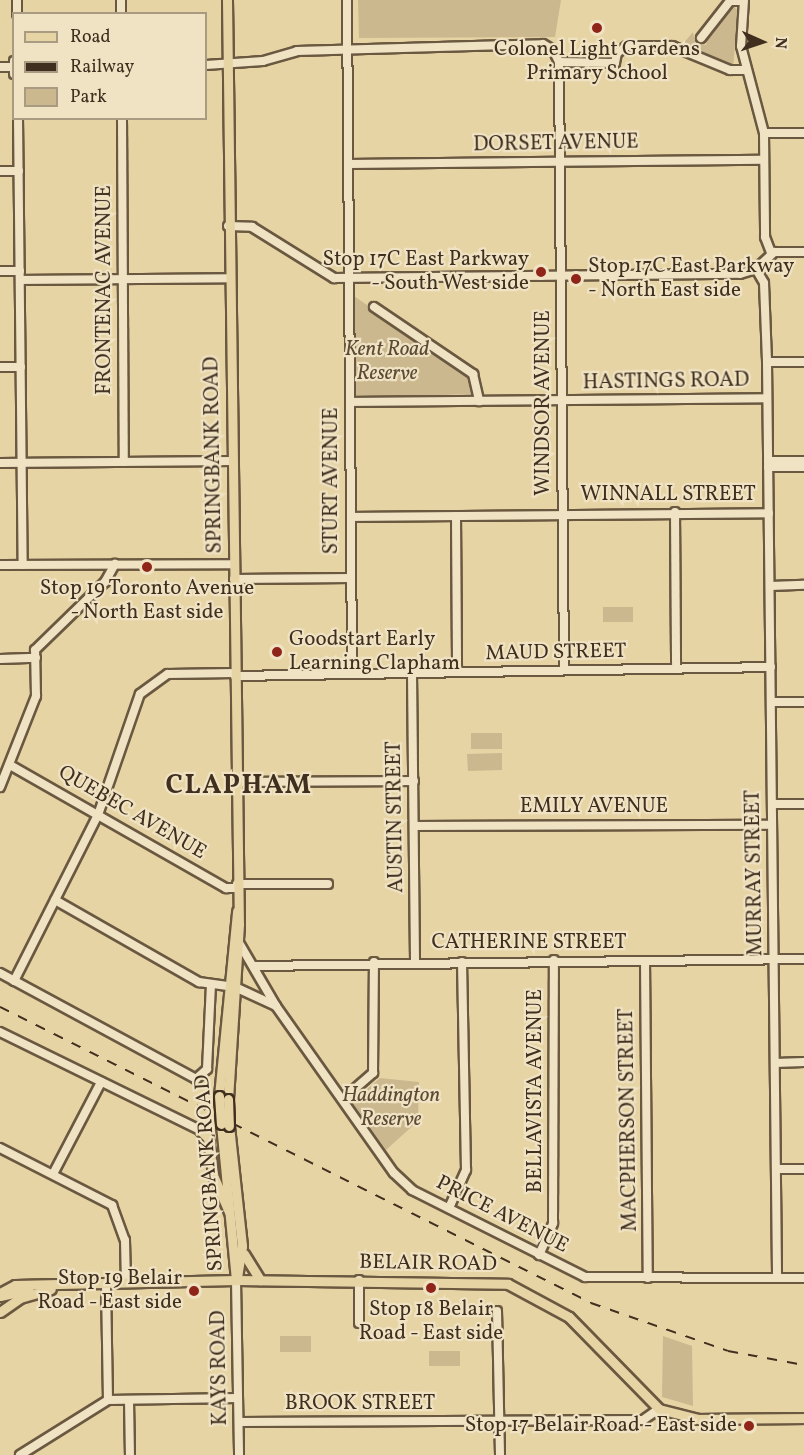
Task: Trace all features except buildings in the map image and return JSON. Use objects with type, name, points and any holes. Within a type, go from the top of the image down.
[{"type":"main road","name":"SPRINGBANK ROAD","points":[[227,0],[238,909],[238,941],[230,986]]},
{"type":"main road","name":"SPRINGBANK ROAD","points":[[236,1280],[242,1246],[223,1097],[230,986],[238,909]]},
{"type":"main road","name":"SPRINGBANK ROAD","points":[[225,1125],[223,1144],[236,1280]]},
{"type":"main road","points":[[200,1130],[211,1154],[231,1217]]},
{"type":"main road","points":[[211,1154],[223,1144]]},
{"type":"main road","points":[[242,1246],[248,1268],[260,1280]]},
{"type":"main road","name":"BELAIR ROAD","points":[[0,1294],[15,1285],[236,1280],[495,1282],[527,1291],[569,1317],[658,1409]]},
{"type":"main road","name":"BELAIR ROAD","points":[[0,1312],[43,1290],[74,1284]]},
{"type":"main road","points":[[0,1294],[43,1290]]},
{"type":"main road","points":[[658,1409],[698,1419],[804,1418]]},
{"type":"street","name":"STURT AVENUE","points":[[347,0],[352,674]]},
{"type":"street","points":[[701,38],[730,1],[744,1],[744,70],[764,133],[765,237],[771,253]]},
{"type":"street","points":[[207,65],[228,64],[297,51],[543,44],[553,50],[559,62],[615,63],[617,53],[627,46],[672,46],[730,70],[744,70]]},
{"type":"street","name":"WINDSOR AVENUE","points":[[559,62],[564,670]]},
{"type":"street","points":[[0,68],[12,67]]},
{"type":"street","points":[[18,120],[23,565]]},
{"type":"street","name":"FRONTENAC AVENUE","points":[[122,120],[124,462]]},
{"type":"street","points":[[764,133],[804,133]]},
{"type":"street","name":"DORSET AVENUE","points":[[348,164],[764,159]]},
{"type":"street","points":[[0,171],[19,171]]},
{"type":"street","points":[[228,226],[252,228],[324,275],[349,278],[561,276],[756,269],[771,253],[804,252]]},
{"type":"street","name":"MURRAY STREET","points":[[756,269],[764,283],[767,362],[777,1278]]},
{"type":"street","points":[[0,271],[20,275],[229,278]]},
{"type":"street","points":[[374,307],[473,375],[479,401]]},
{"type":"street","points":[[767,362],[804,362]]},
{"type":"street","points":[[0,368],[21,367]]},
{"type":"street","name":"HASTINGS ROAD","points":[[350,402],[767,398]]},
{"type":"street","points":[[0,463],[232,461]]},
{"type":"street","points":[[768,464],[804,461]]},
{"type":"street","points":[[768,464],[804,467]]},
{"type":"street","points":[[675,512],[676,668]]},
{"type":"street","name":"WINNALL STREET","points":[[351,517],[675,512],[769,513]]},
{"type":"street","points":[[456,516],[457,672]]},
{"type":"street","points":[[0,787],[36,696],[36,650],[105,582],[115,564]]},
{"type":"street","points":[[0,565],[234,564]]},
{"type":"street","points":[[234,579],[351,578]]},
{"type":"street","points":[[770,586],[804,585]]},
{"type":"street","points":[[0,659],[36,658]]},
{"type":"street","name":"MAUD STREET","points":[[14,981],[98,815],[140,694],[168,674],[352,674],[771,667]]},
{"type":"street","name":"AUSTIN STREET","points":[[412,673],[415,960]]},
{"type":"street","points":[[771,702],[804,702]]},
{"type":"street","name":"QUEBEC AVENUE","points":[[10,765],[226,888],[328,884]]},
{"type":"street","points":[[236,782],[414,782]]},
{"type":"street","points":[[772,804],[804,804]]},
{"type":"street","name":"EMILY AVENUE","points":[[415,826],[772,825]]},
{"type":"street","points":[[55,900],[211,984]]},
{"type":"street","name":"PRICE AVENUE","points":[[238,941],[276,1006],[402,1181],[538,1255],[585,1277],[804,1278]]},
{"type":"street","name":"CATHERINE STREET","points":[[254,966],[415,960],[462,962],[804,958]]},
{"type":"street","name":"BELLAVISTA AVENUE","points":[[538,1255],[553,1223],[554,960]]},
{"type":"street","name":"MACPHERSON STREET","points":[[645,961],[648,1278]]},
{"type":"street","points":[[344,1099],[373,1073],[374,962]]},
{"type":"street","points":[[449,1208],[466,1170],[462,962]]},
{"type":"street","points":[[0,973],[14,981]]},
{"type":"street","name":"SPRINGBANK ROAD","points":[[14,981],[196,1079],[207,1069],[211,984]]},
{"type":"street","name":"PRICE AVENUE","points":[[211,984],[230,986],[276,1006]]},
{"type":"street","points":[[0,1032],[200,1130]]},
{"type":"street","points":[[775,1063],[804,1062]]},
{"type":"street","points":[[53,1174],[101,1082]]},
{"type":"street","points":[[0,1148],[112,1205],[125,1240],[126,1283]]},
{"type":"street","points":[[776,1169],[804,1169]]},
{"type":"street","name":"KAYS ROAD","points":[[236,1280],[239,1455]]},
{"type":"street","points":[[359,1280],[359,1323]]},
{"type":"street","points":[[106,1283],[108,1400]]},
{"type":"street","points":[[0,1285],[15,1285]]},
{"type":"street","points":[[497,1311],[500,1455]]},
{"type":"street","points":[[20,1455],[108,1400],[238,1398]]},
{"type":"street","points":[[129,1400],[130,1455]]},
{"type":"street","name":"BROOK STREET","points":[[239,1422],[643,1420],[658,1409]]},
{"type":"green space","points":[[358,0],[561,0],[555,37],[359,38]]},
{"type":"green space","points":[[733,5],[738,11],[733,68],[682,45],[693,32],[695,43],[706,45],[709,32]]},
{"type":"green space","name":"Kent Road Reserve","points":[[351,294],[470,376],[474,394],[351,398]]},
{"type":"green space","points":[[603,607],[633,607],[633,622],[603,622]]},
{"type":"green space","points":[[471,733],[502,733],[502,749],[471,749]]},
{"type":"green space","points":[[502,753],[502,770],[468,771],[467,754]]},
{"type":"green space","name":"Haddington Reserve","points":[[380,1078],[419,1082],[418,1121],[386,1150],[352,1102]]},
{"type":"green space","points":[[280,1336],[311,1336],[311,1352],[280,1352]]},
{"type":"green space","points":[[663,1336],[692,1346],[693,1406],[662,1397]]},
{"type":"green space","points":[[429,1351],[460,1351],[460,1366],[429,1366]]},
{"type":"railway","points":[[0,1007],[591,1303],[728,1351],[804,1365]]},
{"type":"place","name":"Colonel Light Gardens Primary School","points":[[597,28]]},
{"type":"place","name":"Stop 17C East Parkway - South West side","points":[[541,272]]},
{"type":"place","name":"Stop 17C East Parkway - North East side","points":[[576,279]]},
{"type":"place","name":"Stop 19 Toronto Avenue - North East side","points":[[147,567]]},
{"type":"place","name":"Goodstart Early Learning Clapham","points":[[277,652]]},
{"type":"place","name":"Stop 18 Belair Road - East side","points":[[431,1288]]},
{"type":"place","name":"Stop 19 Belair Road - East side","points":[[194,1291]]},
{"type":"place","name":"Stop 17 Belair Road - East side","points":[[749,1426]]},
{"type":"district","name":"CLAPHAM","points":[[239,787]]}]
